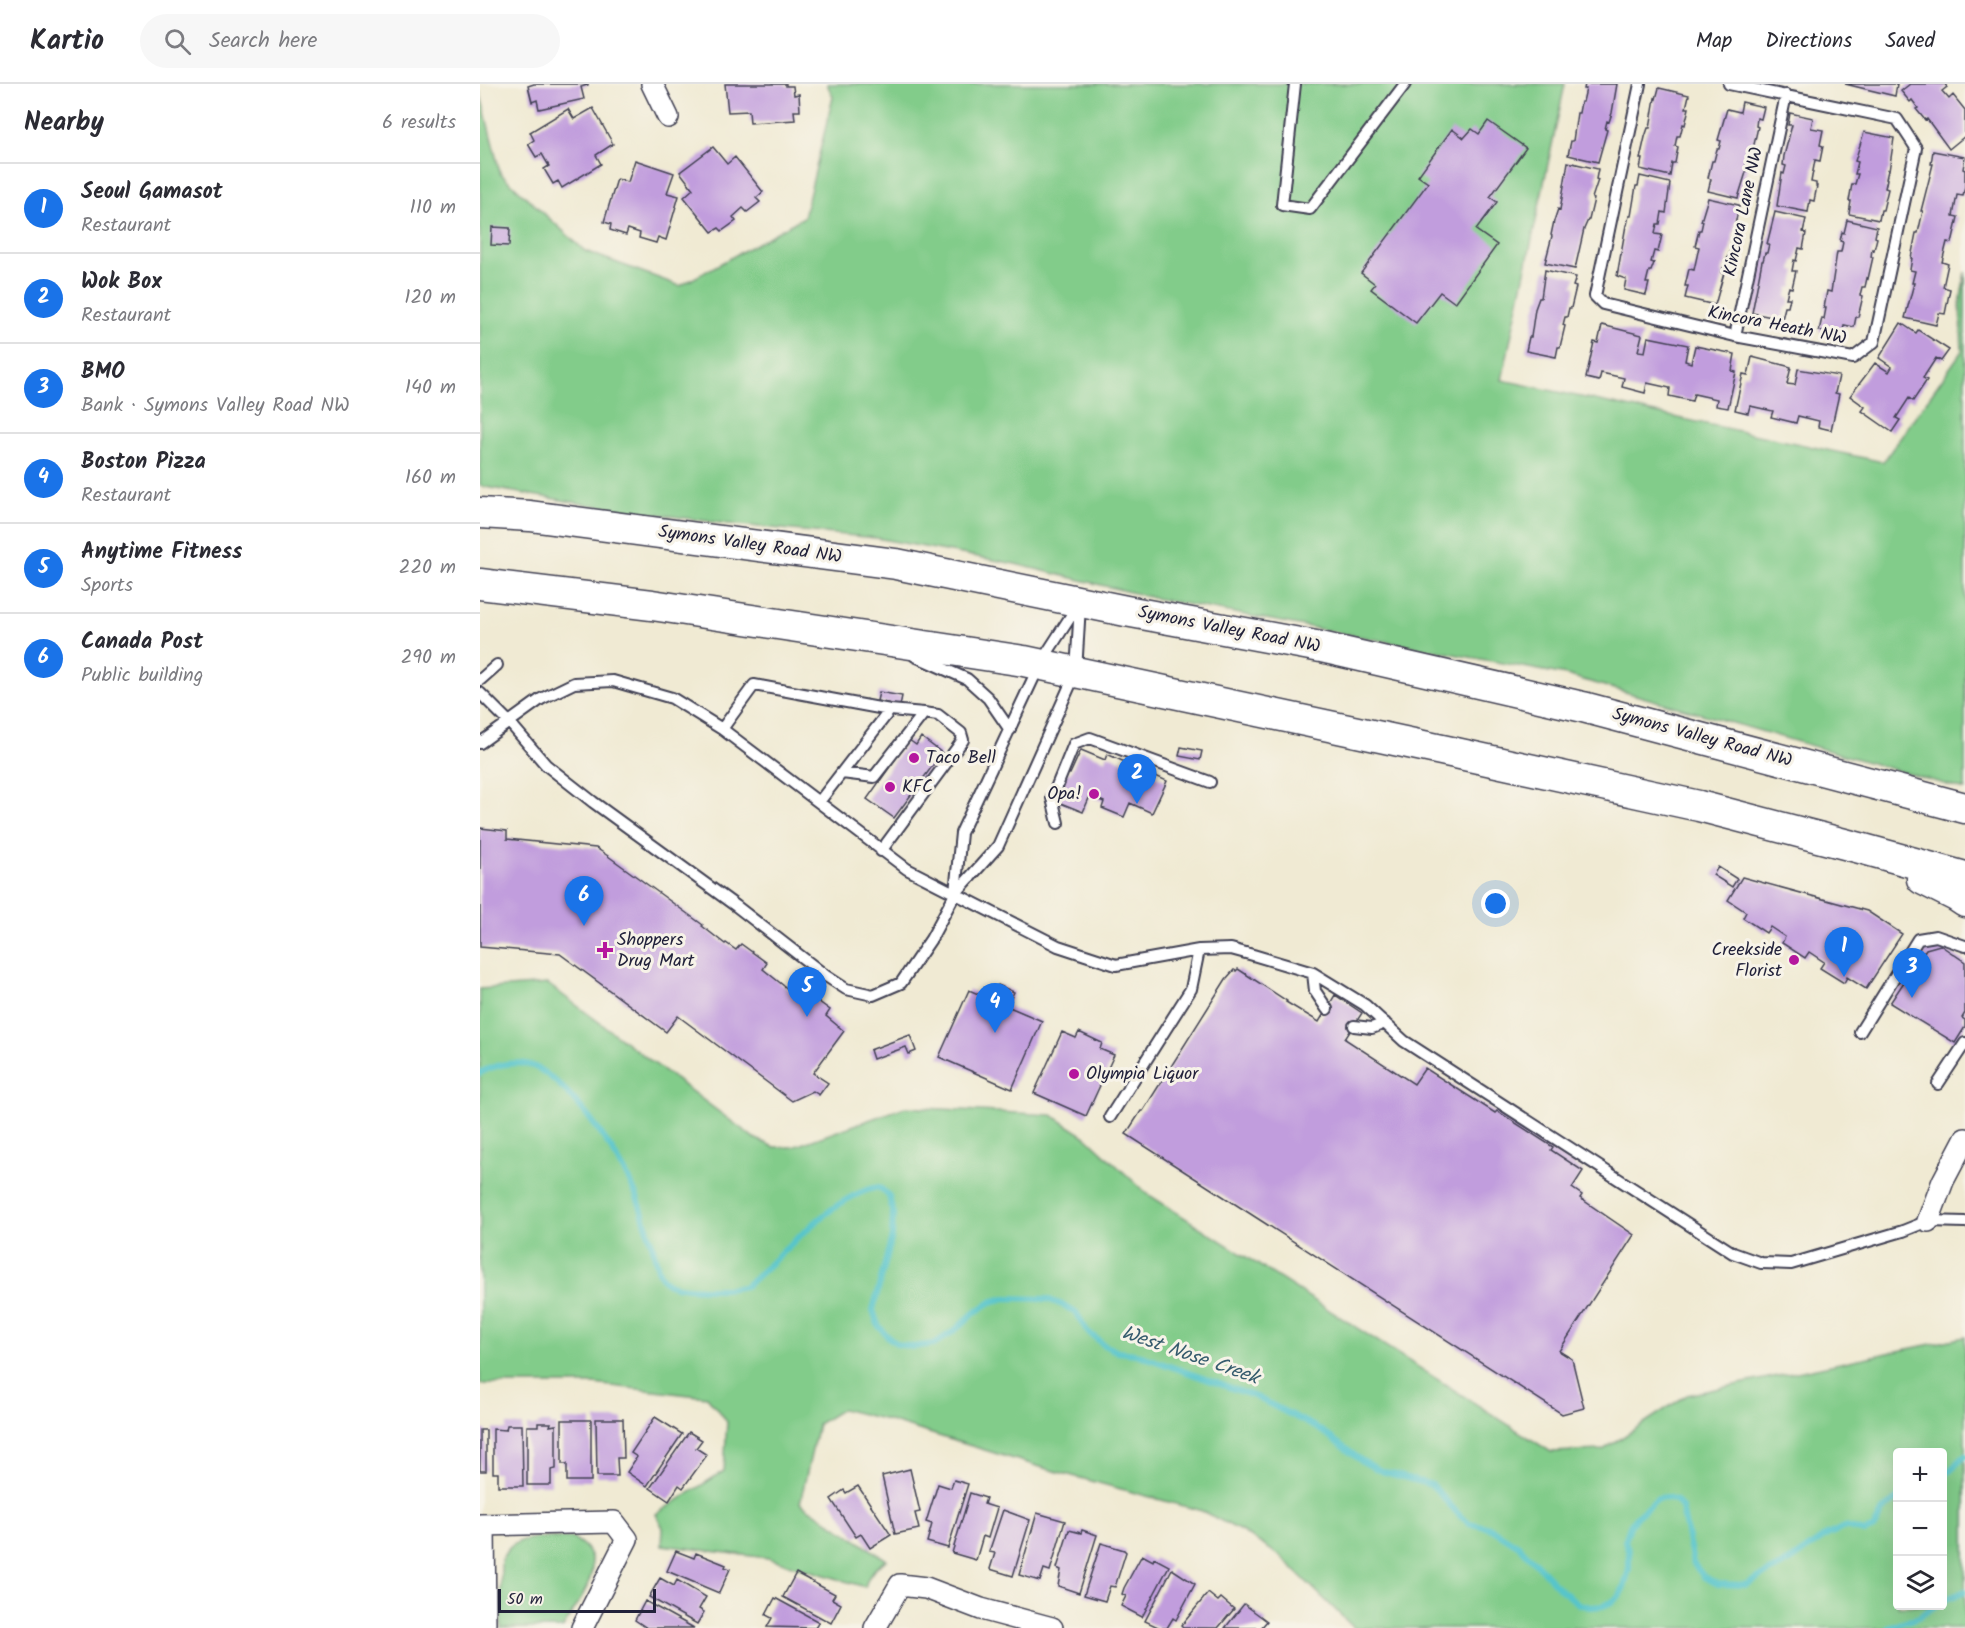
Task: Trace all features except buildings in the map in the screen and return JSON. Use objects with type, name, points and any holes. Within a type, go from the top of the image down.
[{"type":"main road","points":[[480,505],[531,516]]},
{"type":"main road","name":"Symons Valley Road NW","points":[[480,513],[531,516],[896,564],[1321,647],[1583,707],[1965,808]]},
{"type":"main road","points":[[480,584],[652,605],[1040,664],[1699,806],[1965,877]]},
{"type":"main road","points":[[1860,848],[1965,902]]},
{"type":"street","points":[[652,84],[668,117]]},
{"type":"street","points":[[1928,1221],[1943,1181],[1965,1139]]},
{"type":"street","points":[[485,1628],[482,1526],[614,1522],[627,1539],[582,1628]]},
{"type":"street","points":[[875,1628],[900,1585],[926,1588],[981,1608],[1052,1628]]},
{"type":"lane","points":[[1295,84],[1282,205],[1310,209],[1405,84]]},
{"type":"lane","name":"Kincora Heath NW","points":[[1640,84],[1595,296],[1603,304],[1735,336],[1853,358],[1874,342],[1916,148],[1897,119],[1729,84]]},
{"type":"lane","name":"Kincora Lane NW","points":[[1735,336],[1785,95]]},
{"type":"lane","points":[[955,894],[961,833],[1040,664],[1080,601]]},
{"type":"lane","points":[[480,693],[510,723],[546,765],[593,802],[736,906],[826,976],[846,989],[873,995],[901,983],[931,939],[955,894],[998,846],[1076,672],[1080,601]]},
{"type":"lane","points":[[877,639],[967,679],[988,698],[1010,730]]},
{"type":"lane","points":[[480,680],[497,665]]},
{"type":"lane","points":[[480,743],[541,699],[574,683],[613,681],[672,698],[722,729],[907,869],[1058,946],[1116,965],[1199,950],[1230,949],[1313,973],[1365,1005],[1404,1041],[1733,1253],[1751,1260],[1761,1263],[1791,1264],[1903,1231],[1928,1221],[1965,1222]]},
{"type":"lane","points":[[722,729],[754,685],[890,710],[938,715],[961,733],[963,740],[881,850]]},
{"type":"lane","points":[[819,802],[890,710]]},
{"type":"lane","points":[[842,773],[874,777],[924,713]]},
{"type":"lane","points":[[1058,823],[1052,798],[1074,744],[1090,738],[1210,782]]},
{"type":"lane","points":[[1860,1032],[1918,939],[1936,936],[1965,946]]},
{"type":"lane","points":[[1110,1117],[1191,989],[1199,950]]},
{"type":"lane","points":[[1313,973],[1315,991],[1327,1009]]},
{"type":"lane","points":[[1354,1026],[1372,1028],[1385,1023]]},
{"type":"lane","points":[[1938,1084],[1965,1043]]},
{"type":"green space","points":[[827,84],[1565,84],[1502,380],[1883,462],[1962,351],[1960,304],[1965,272],[1965,790],[1566,675],[1154,598],[1015,564],[876,538],[728,524],[584,504],[480,486],[480,92],[500,173],[585,251],[680,286],[804,217],[833,97]]},
{"type":"green space","points":[[548,984],[754,1138],[774,1147],[793,1147],[905,1107],[1052,1115],[1086,1137],[1146,1193],[1551,1452],[1603,1450],[1687,1395],[1965,1337],[1965,1628],[1354,1628],[1279,1555],[1241,1531],[1202,1511],[1047,1469],[886,1420],[842,1409],[818,1424],[800,1503],[887,1560],[873,1571],[865,1587],[768,1558],[662,1545],[663,1528],[656,1514],[724,1471],[727,1421],[707,1397],[594,1384],[480,1384],[480,989]]},
{"type":"green space","points":[[540,1538],[572,1538],[585,1547],[591,1557],[592,1569],[584,1593],[563,1628],[501,1628],[501,1563],[505,1553],[520,1541]]},
{"type":"waterway","name":"West Nose Creek","points":[[480,1073],[508,1064],[531,1065],[552,1078],[583,1110],[611,1149],[633,1188],[660,1274],[666,1282],[672,1285],[705,1289],[746,1286],[826,1214],[861,1192],[879,1187],[889,1196],[893,1214],[892,1236],[873,1310],[878,1325],[897,1344],[913,1347],[934,1344],[991,1302],[1005,1298],[1047,1299],[1077,1314],[1087,1331],[1104,1345],[1118,1352],[1136,1354],[1256,1397],[1319,1429],[1362,1461],[1381,1471],[1432,1485],[1469,1523],[1490,1528],[1519,1546],[1561,1590],[1579,1604],[1590,1607],[1603,1606],[1619,1596],[1629,1569],[1629,1553],[1625,1541],[1630,1526],[1636,1517],[1658,1498],[1667,1497],[1676,1500],[1682,1508],[1693,1563],[1704,1577],[1718,1584],[1745,1585],[1792,1560],[1827,1535],[1845,1527],[1865,1532],[1874,1528],[1883,1510],[1893,1502]]},
{"type":"waterway","name":"West Nose Creek","points":[[1947,1473],[1965,1456]]},
{"type":"waterway","name":"West Nose Creek","points":[[1947,1599],[1965,1591]]},
{"type":"waterway","name":"West Nose Creek","points":[[1888,1628],[1919,1617],[1929,1610]]},
{"type":"place","name":"Taco Bell","points":[[914,758]]},
{"type":"place","name":"KFC","points":[[890,787]]},
{"type":"place","name":"Opa!","points":[[1094,794]]},
{"type":"place","name":"Wok Box","points":[[1137,804]]},
{"type":"place","name":"Canada Post","points":[[584,926]]},
{"type":"place","name":"Shoppers Drug Mart","points":[[605,950]]},
{"type":"place","name":"Creekside Florist","points":[[1794,960]]},
{"type":"place","name":"Seoul Gamasot","points":[[1844,977]]},
{"type":"place","name":"BMO","points":[[1912,998]]},
{"type":"place","name":"Anytime Fitness","points":[[807,1017]]},
{"type":"place","name":"Boston Pizza","points":[[995,1033]]},
{"type":"place","name":"Olympia Liquor","points":[[1074,1074]]}]
